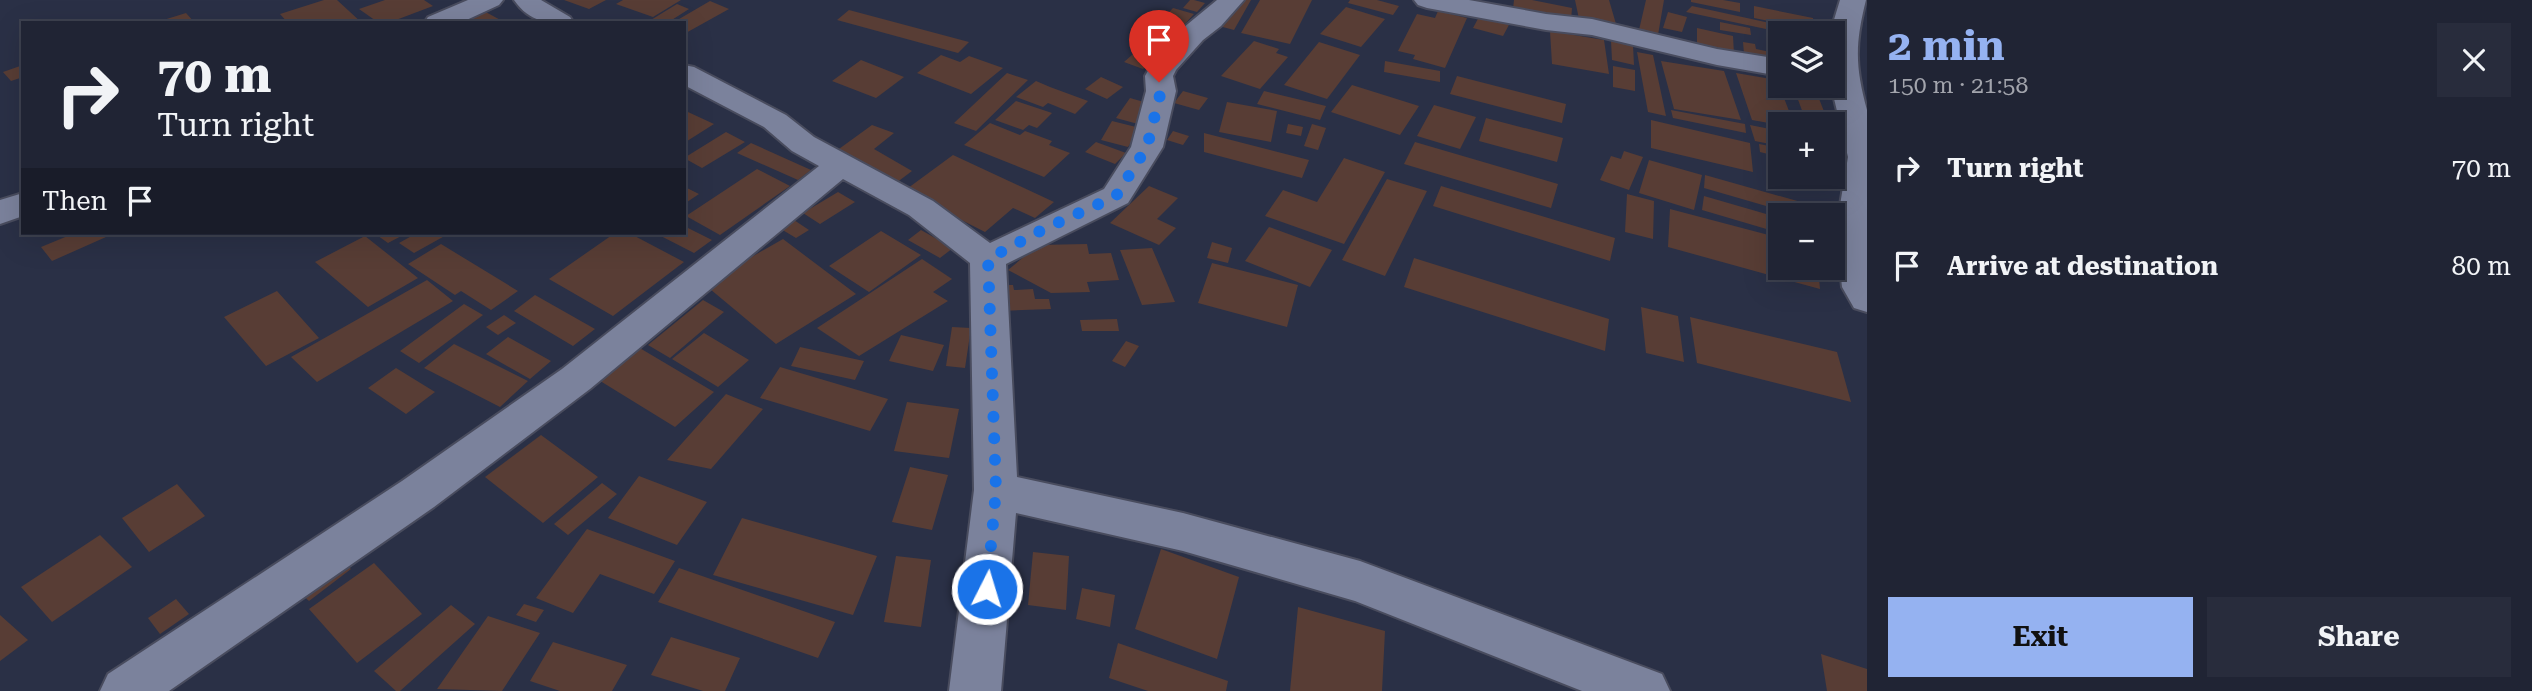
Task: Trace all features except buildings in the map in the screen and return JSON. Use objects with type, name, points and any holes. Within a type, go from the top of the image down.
[{"type":"street","points":[[442,21],[490,0]]},
{"type":"street","points":[[527,0],[534,8],[557,21]]},
{"type":"street","points":[[988,259],[1042,230],[1116,196],[1147,147],[1161,91],[1159,76],[1164,67],[1193,34],[1212,20],[1231,0]]},
{"type":"street","points":[[1427,0],[1628,34],[1717,57],[1768,66]]},
{"type":"street","points":[[1853,0],[1843,37],[1848,79],[1864,157],[1853,229],[1860,286],[1867,299]]},
{"type":"street","points":[[686,74],[775,121],[803,144],[921,208],[988,259]]},
{"type":"street","points":[[126,691],[418,495],[576,379],[841,163]]},
{"type":"street","points":[[0,213],[21,204]]},
{"type":"street","points":[[975,691],[996,490],[988,259]]},
{"type":"street","points":[[996,490],[1182,532],[1360,582],[1644,691]]},
{"type":"route","points":[[987,589],[996,490],[989,356],[988,259],[1042,230],[1116,196],[1136,169],[1147,147],[1161,91],[1159,82]]}]
